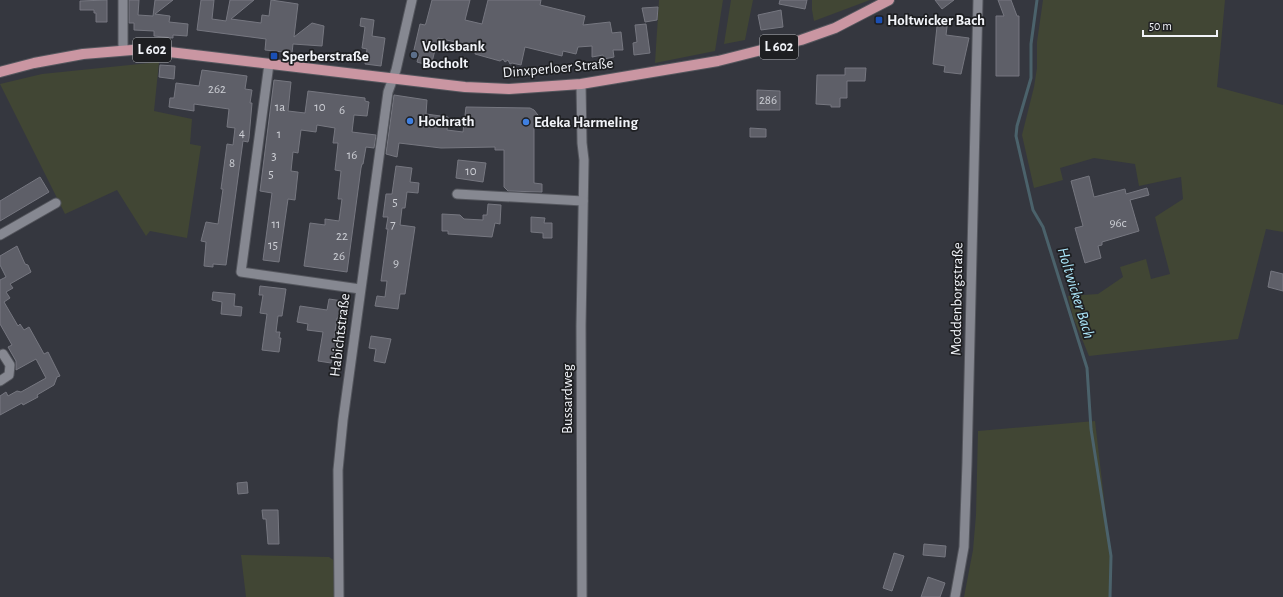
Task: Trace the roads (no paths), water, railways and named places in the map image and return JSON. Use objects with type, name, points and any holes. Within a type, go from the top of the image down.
[{"type":"main road","name":"Dinxperloer Straße","points":[[0,72],[34,63],[76,55],[144,49],[464,87],[509,89],[581,84],[711,62],[774,48],[835,28],[889,0]]},
{"type":"street","points":[[123,0],[123,50]]},
{"type":"street","name":"Habichtstraße","points":[[339,597],[338,470],[360,289],[388,92],[393,79],[412,0]]},
{"type":"street","name":"Moddenborgstraße","points":[[955,597],[964,548],[978,0]]},
{"type":"street","points":[[270,64],[241,272],[360,289]]},
{"type":"street","name":"Bussardweg","points":[[581,84],[582,143],[584,160],[582,597]]},
{"type":"street","points":[[457,194],[583,201]]},
{"type":"street","points":[[0,235],[56,203]]},
{"type":"street","points":[[0,382],[9,374],[10,370],[1,352]]},
{"type":"waterway","name":"Holtwicker Bach","points":[[1037,0],[1031,44],[1031,78],[1017,126],[1016,136],[1033,210],[1043,227],[1087,368],[1091,429],[1111,556],[1110,597]]},
{"type":"place","name":"Holtwicker Bach","points":[[879,20]]},
{"type":"place","name":"Volksbank Bocholt","points":[[414,55]]},
{"type":"place","name":"Sperberstraße","points":[[274,56]]},
{"type":"place","name":"Hochrath","points":[[410,121]]},
{"type":"place","name":"Edeka Harmeling","points":[[526,122]]}]
